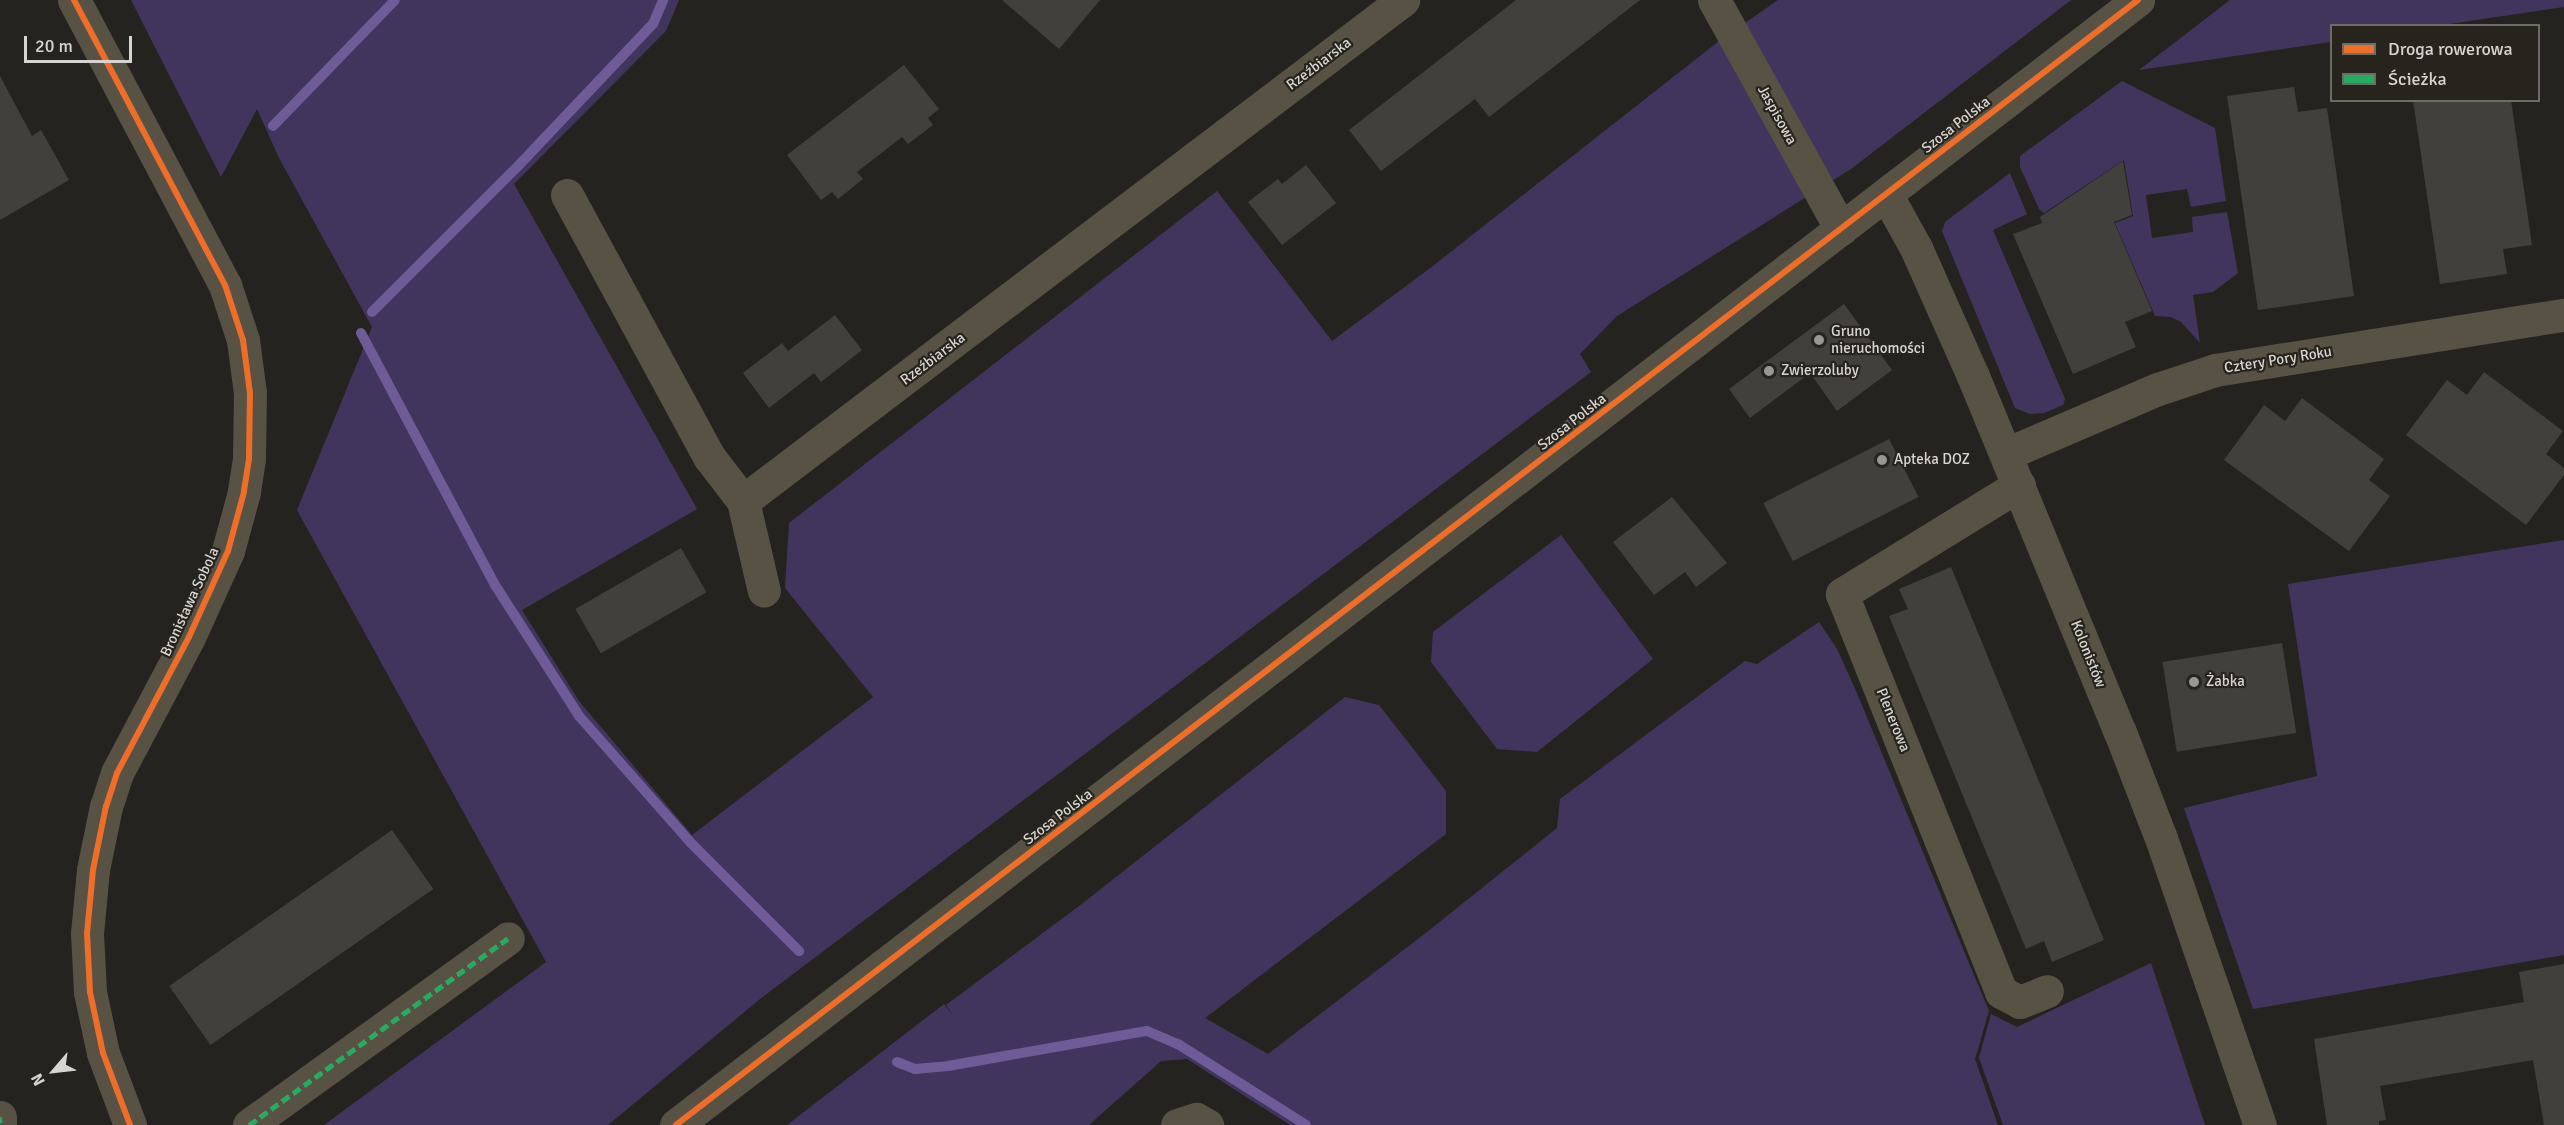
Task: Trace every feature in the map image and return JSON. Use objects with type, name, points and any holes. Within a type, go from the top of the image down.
[{"type":"street","name":"Bronisława Sobola","points":[[74,0],[225,285],[243,340],[250,393],[249,459],[244,492],[228,551],[189,637],[117,773],[106,806],[93,870],[87,933],[90,992],[104,1053],[130,1125]]},
{"type":"street","name":"Rzeźbiarska","points":[[743,501],[1403,0]]},
{"type":"street","name":"Jaspisowa","points":[[1714,0],[1841,229]]},
{"type":"street","name":"Szosa Polska","points":[[676,1125],[2138,0]]},
{"type":"street","name":"Kolonistów","points":[[1886,194],[1916,248],[2006,454],[2161,838],[2260,1125]]},
{"type":"street","points":[[567,195],[710,458],[743,501],[764,591]]},
{"type":"street","name":"Cztery Pory Roku","points":[[2006,454],[2158,389],[2215,370],[2564,315]]},
{"type":"street","name":"Plenerowa","points":[[2019,485],[1842,594],[2001,992],[2020,1002],[2047,991]]},
{"type":"street","points":[[249,1125],[508,938]]},
{"type":"street","points":[[0,1117],[0,1123]]},
{"type":"street","points":[[1177,1125],[1196,1119],[1207,1125]]},
{"type":"shaded area","points":[[131,0],[679,0],[666,31],[514,184],[697,509],[522,610],[579,701],[692,835],[873,697],[785,588],[789,523],[1217,191],[1332,341],[1429,269],[1719,41],[1778,0],[2071,0],[1851,169],[1617,316],[1580,354],[1591,372],[760,999],[608,1125],[324,1125],[546,962],[297,510],[372,327],[279,158],[257,109],[221,177]]},
{"type":"shaded area","points":[[2230,0],[2564,0],[2564,7],[2449,24],[2330,24],[2330,42],[2139,70]]},
{"type":"shaded area","points":[[2122,81],[2215,128],[2226,201],[2191,207],[2187,189],[2146,195],[2152,238],[2193,232],[2192,217],[2227,212],[2238,273],[2213,292],[2193,295],[2200,343],[2181,322],[2171,317],[2155,316],[2115,223],[2133,216],[2124,160],[2044,213],[2039,209],[2020,167],[2020,156]]},
{"type":"shaded area","points":[[2010,173],[2027,214],[1993,230],[2065,399],[2063,405],[2044,413],[2030,414],[2015,408],[1942,231],[1945,222]]},
{"type":"shaded area","points":[[1561,535],[1653,659],[1537,752],[1497,749],[1431,662],[1433,632]]},
{"type":"shaded area","points":[[2564,540],[2564,955],[2253,1009],[2184,808],[2317,776],[2288,584]]},
{"type":"shaded area","points":[[1819,622],[1837,649],[1856,691],[1989,1011],[1975,1059],[1998,1125],[1290,1125],[1187,1059],[1161,1061],[1089,1125],[787,1125],[944,1004],[954,1017],[946,1005],[1083,903],[1345,697],[1379,705],[1446,791],[1446,834],[1205,1018],[1268,1054],[1427,932],[1557,828],[1560,799],[1745,661],[1757,664]]},
{"type":"shaded area","points":[[2151,963],[2205,1125],[2003,1125],[1979,1058],[1991,1014],[2017,1027]]},
{"type":"building","points":[[1002,0],[1100,0],[1059,49]]},
{"type":"building","points":[[1516,0],[1640,0],[1489,117],[1475,99],[1381,171],[1349,130]]},
{"type":"building","points":[[904,65],[939,109],[928,118],[933,125],[908,144],[902,137],[857,172],[863,179],[838,199],[832,192],[821,200],[787,155]]},
{"type":"building","points":[[0,76],[32,136],[41,130],[69,180],[0,220]]},
{"type":"building","points":[[2294,87],[2298,112],[2327,108],[2354,296],[2258,310],[2227,96]]},
{"type":"building","points":[[2413,102],[2511,102],[2532,245],[2503,249],[2507,274],[2440,284]]},
{"type":"building","points":[[2123,161],[2132,215],[2114,222],[2152,311],[2125,322],[2136,347],[2073,374],[2013,234],[2042,223],[2040,217]]},
{"type":"building","points":[[1306,165],[1336,203],[1282,245],[1248,202],[1278,179],[1282,184]]},
{"type":"building","points":[[1844,304],[1892,370],[1837,411],[1810,373],[1750,418],[1729,389]]},
{"type":"building","points":[[835,315],[862,350],[821,382],[814,373],[769,408],[743,373],[782,343],[788,351]]},
{"type":"building","points":[[2484,372],[2563,431],[2546,454],[2564,468],[2564,475],[2526,525],[2406,435],[2447,380],[2467,395]]},
{"type":"building","points":[[2302,398],[2384,459],[2369,480],[2390,496],[2349,551],[2224,460],[2264,405],[2285,421]]},
{"type":"building","points":[[1889,439],[1919,497],[1793,561],[1763,503]]},
{"type":"building","points":[[1672,497],[1727,563],[1696,587],[1685,572],[1654,595],[1613,542]]},
{"type":"building","points":[[681,548],[706,592],[601,653],[575,609]]},
{"type":"building","points":[[1951,567],[2104,940],[2052,962],[2044,941],[2026,949],[1889,616],[1908,609],[1899,589]]},
{"type":"building","points":[[2282,643],[2296,733],[2177,752],[2162,662]]},
{"type":"building","points":[[392,830],[433,889],[210,1045],[169,986]]},
{"type":"building","points":[[2564,964],[2564,1125],[2544,1125],[2533,1060],[2380,1086],[2386,1120],[2379,1121],[2379,1125],[2327,1125],[2314,1039],[2524,1002],[2519,972]]},
{"type":"waterway","points":[[273,126],[395,0]]},
{"type":"waterway","points":[[372,312],[519,165],[653,24],[663,0]]},
{"type":"waterway","points":[[361,333],[495,585],[579,716],[691,843],[799,951]]},
{"type":"waterway","points":[[897,1062],[915,1069],[948,1066],[1147,1031],[1178,1044],[1306,1125]]},
{"type":"marked path","points":[[249,1125],[508,938]]},
{"type":"marked path","points":[[0,1117],[0,1123]]},
{"type":"cycle path","points":[[74,0],[225,285],[243,340],[250,393],[249,459],[244,492],[228,551],[189,637],[117,773],[106,806],[93,870],[87,933],[90,992],[103,1053],[130,1125]]},
{"type":"cycle path","points":[[676,1125],[2138,0]]},
{"type":"place","name":"Gruno nieruchomości","points":[[1819,340]]},
{"type":"place","name":"Zwierzoluby","points":[[1769,371]]},
{"type":"place","name":"Apteka DOZ","points":[[1882,460]]},
{"type":"place","name":"Żabka","points":[[2194,682]]}]
